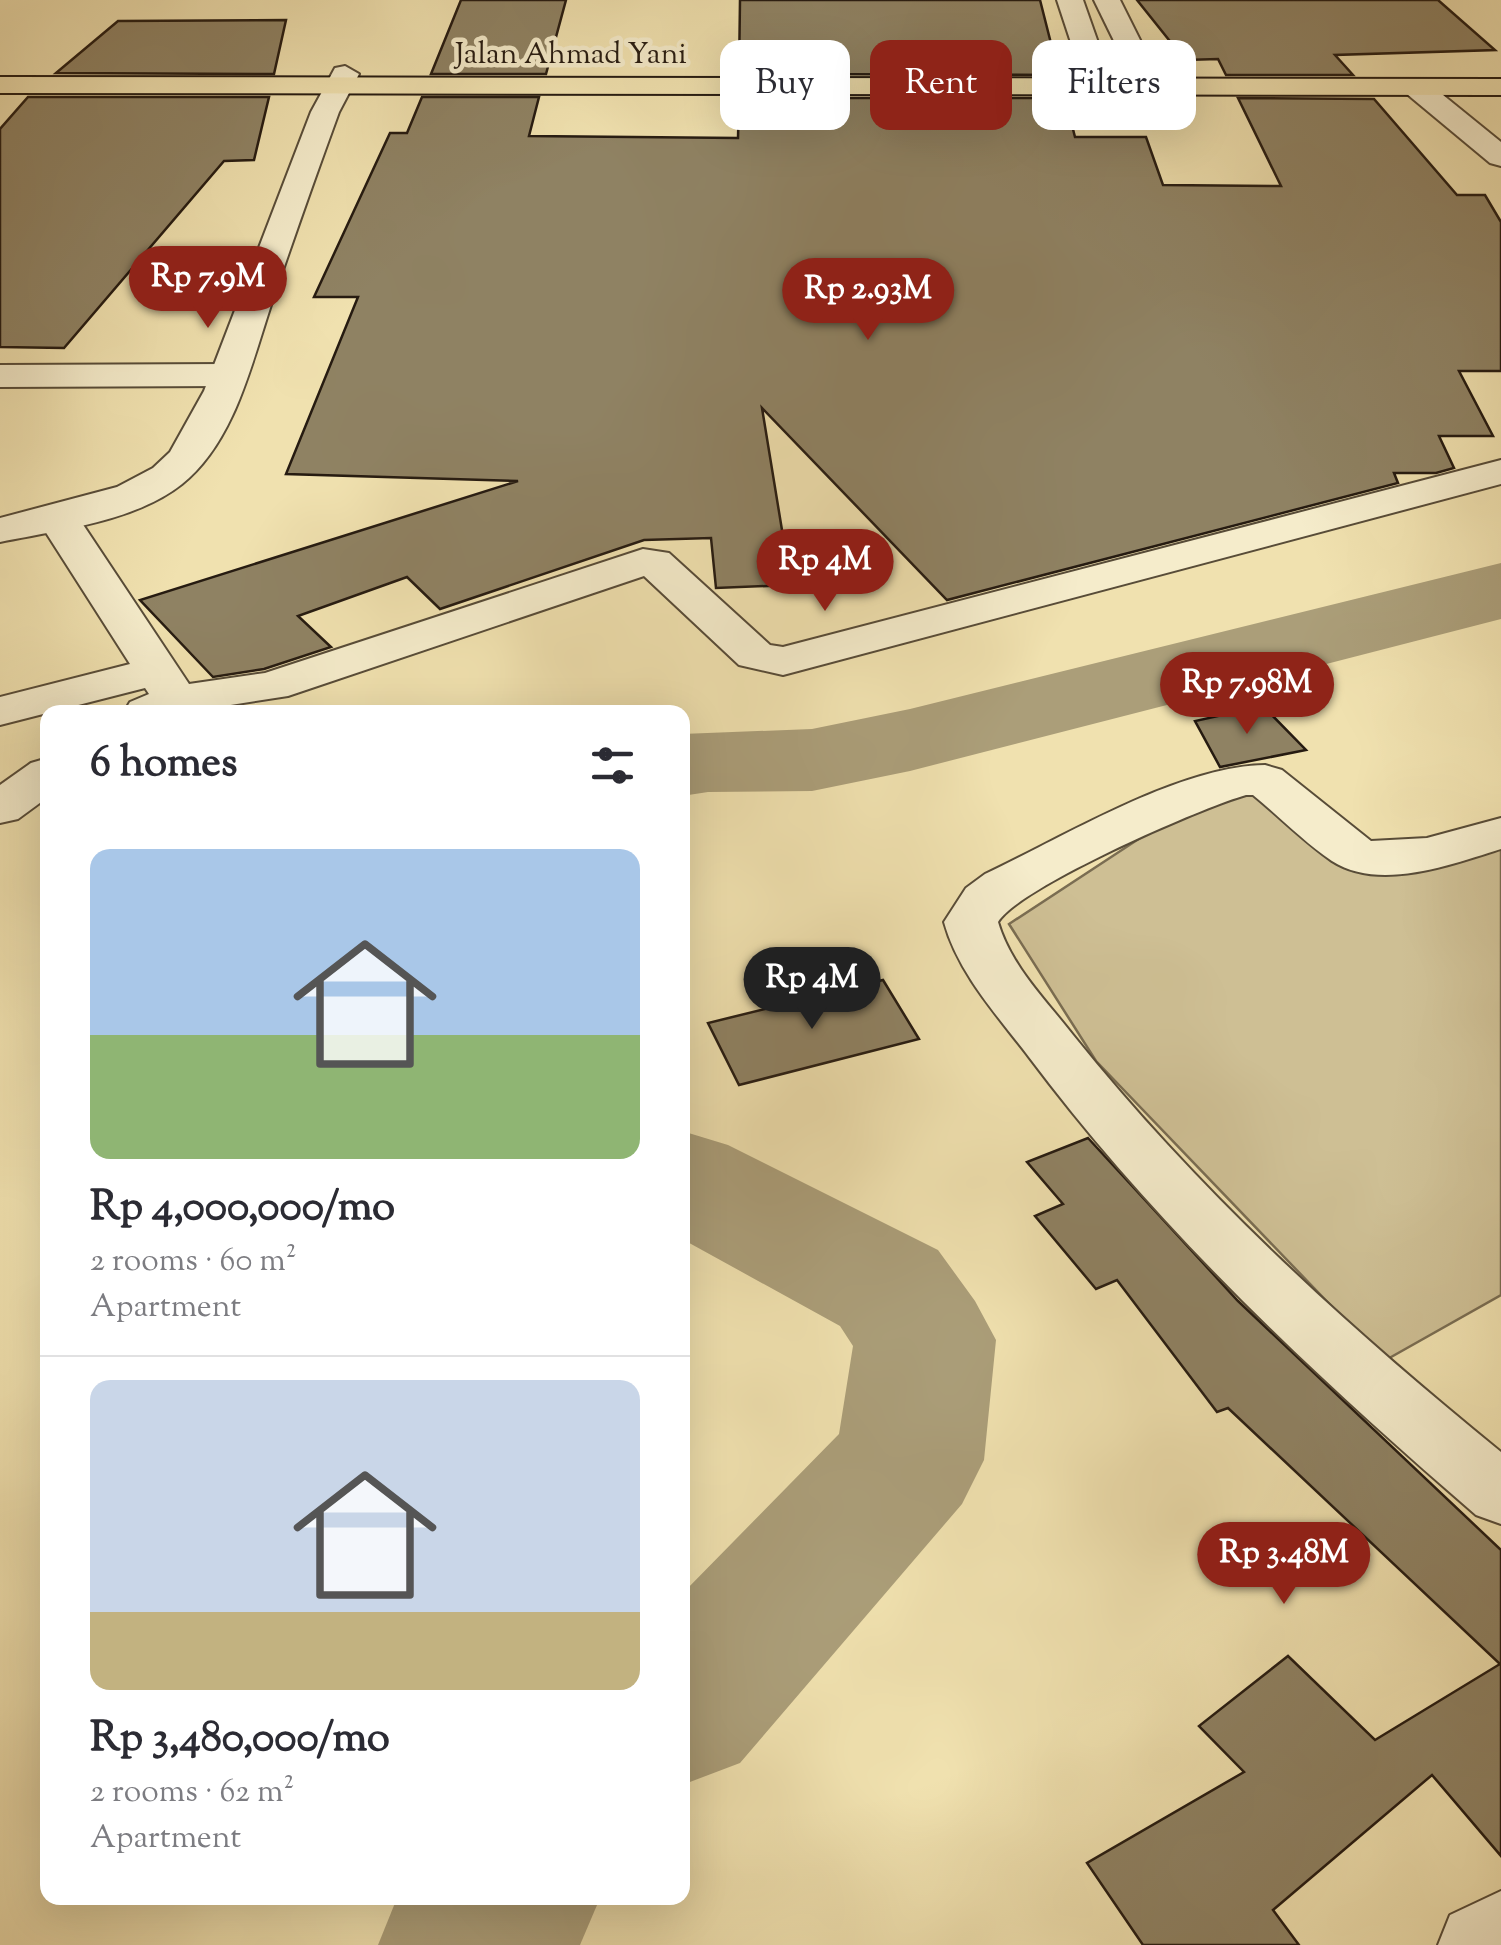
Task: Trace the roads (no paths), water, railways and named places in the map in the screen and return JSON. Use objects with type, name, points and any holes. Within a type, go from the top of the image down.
[{"type":"main road","points":[[0,73],[342,80]]},
{"type":"main road","points":[[1196,79],[1501,76]]},
{"type":"main road","name":"Jalan Ahmad Yani","points":[[0,85],[342,80],[1032,81]]},
{"type":"main road","name":"Jalan Ahmad Yani","points":[[1196,81],[1501,87]]},
{"type":"street","points":[[1070,0],[1084,40]]},
{"type":"street","points":[[1107,0],[1127,40]]},
{"type":"street","points":[[0,530],[124,496],[167,476],[205,427],[324,112],[342,80]]},
{"type":"street","points":[[1418,88],[1501,157]]},
{"type":"street","points":[[0,376],[227,376]]},
{"type":"street","points":[[49,705],[162,691],[272,686],[643,562],[654,562],[755,655],[783,660],[1403,501],[1501,472]]},
{"type":"street","points":[[57,517],[162,691]]},
{"type":"street","points":[[131,705],[162,691]]},
{"type":"street","points":[[0,711],[40,706]]},
{"type":"street","points":[[0,784],[40,759]]},
{"type":"street","points":[[1501,832],[1399,858],[1367,857],[1354,852],[1265,780],[1247,778],[1179,801],[1004,886],[985,900],[971,922],[976,945],[1053,1051],[1224,1247],[1501,1494]]},
{"type":"street","points":[[0,808],[40,779]]},
{"type":"street","points":[[1480,1945],[1501,1933]]},
{"type":"waterway","points":[[690,764],[812,760],[910,740],[1501,591]]},
{"type":"waterway","points":[[690,1183],[889,1288],[925,1340],[909,1460],[690,1700]]},
{"type":"waterway","points":[[468,1945],[505,1905]]}]
